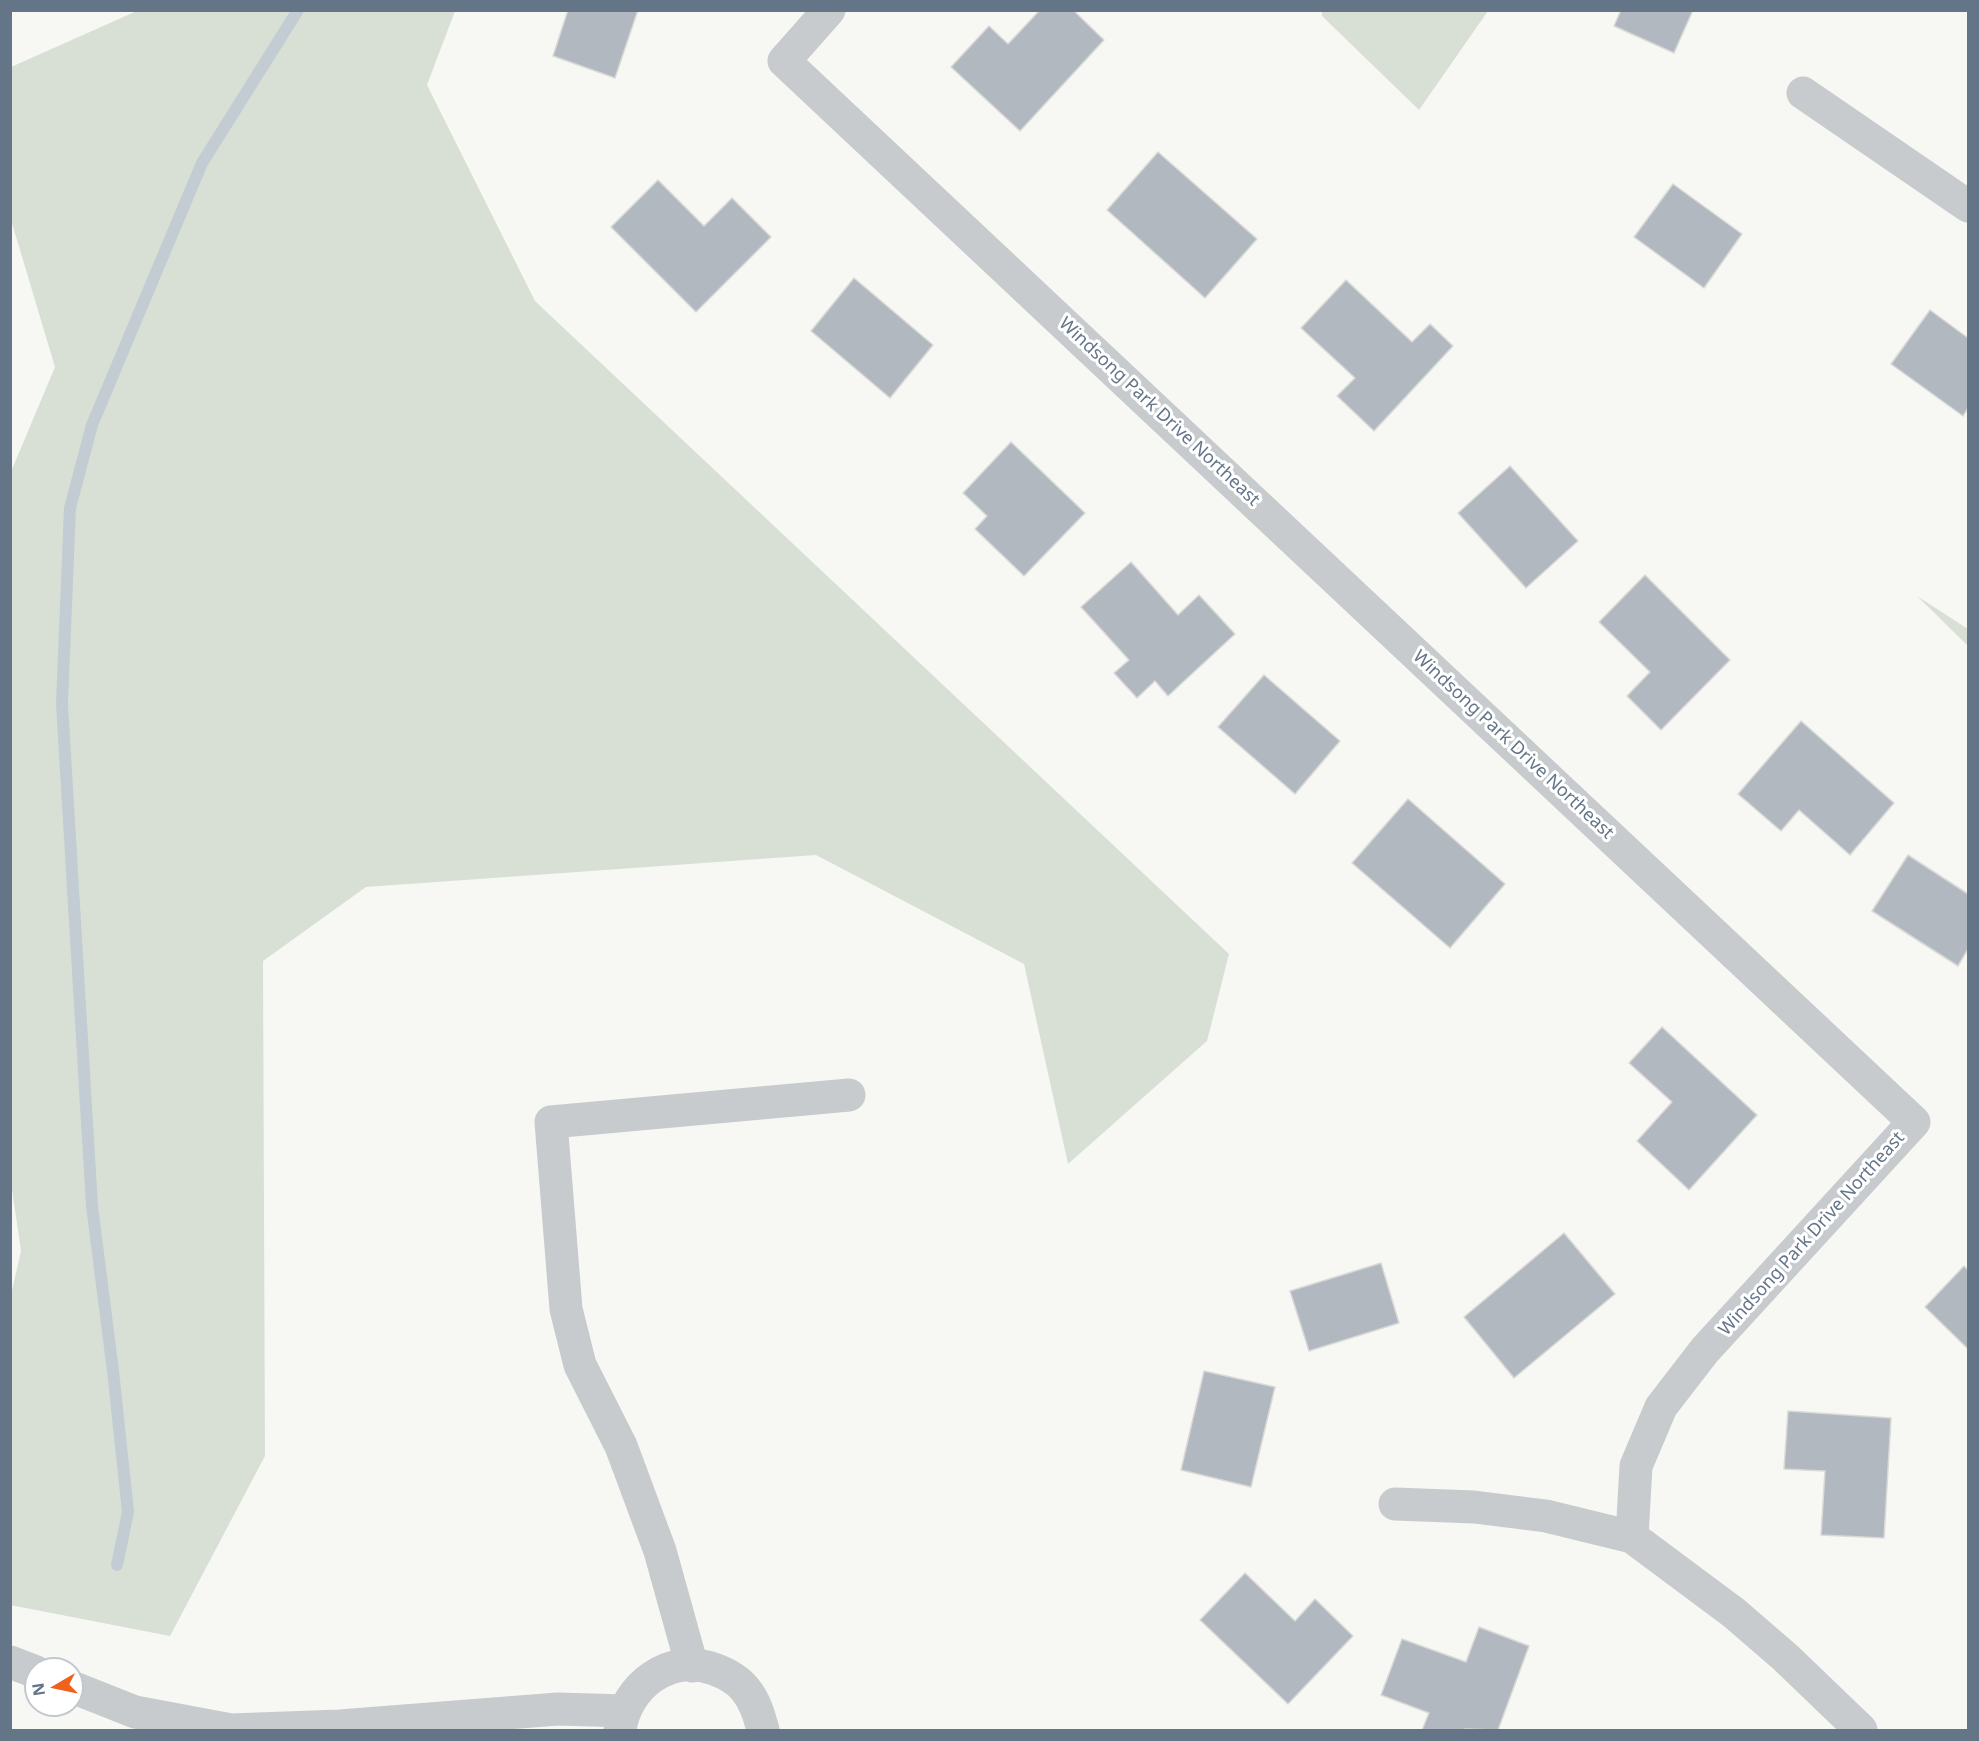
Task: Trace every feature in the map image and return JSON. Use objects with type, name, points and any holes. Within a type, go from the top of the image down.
[{"type":"street","name":"Windsong Park Drive Northeast","points":[[829,10],[784,61],[1914,1122],[1705,1350],[1661,1407],[1636,1466],[1632,1537]]},
{"type":"street","points":[[1803,93],[1968,206]]},
{"type":"street","points":[[692,1666],[656,1541],[621,1446],[580,1365],[566,1309],[551,1122],[849,1095]]},
{"type":"street","points":[[1395,1504],[1474,1507],[1546,1516],[1632,1537],[1742,1621],[1785,1658],[1861,1731]]},
{"type":"street","points":[[84,1692],[135,1712],[231,1730],[340,1726],[558,1709],[622,1721],[626,1706],[639,1687],[658,1673],[680,1665],[703,1665],[725,1673],[744,1687],[757,1707],[763,1731]]},
{"type":"shaded area","points":[[139,10],[455,11],[427,85],[535,301],[1229,954],[1207,1041],[1068,1164],[1024,964],[816,855],[366,887],[263,961],[265,1456],[170,1636],[10,1605],[10,1299],[21,1251],[10,1176],[10,474],[55,367],[11,220],[11,67]]},
{"type":"shaded area","points":[[1322,10],[1488,11],[1419,110],[1322,16]]},
{"type":"shaded area","points":[[1917,596],[1968,629],[1968,646]]},
{"type":"building","points":[[568,10],[638,10],[615,78],[553,56]]},
{"type":"building","points":[[1040,10],[1073,10],[1104,40],[1020,131],[951,67],[989,26],[1008,44]]},
{"type":"building","points":[[1621,10],[1693,10],[1674,53],[1614,26]]},
{"type":"building","points":[[1158,152],[1257,239],[1205,298],[1107,210]]},
{"type":"building","points":[[658,180],[704,226],[732,198],[771,237],[696,312],[611,227]]},
{"type":"building","points":[[1673,184],[1742,234],[1704,288],[1634,237]]},
{"type":"building","points":[[854,278],[933,345],[890,398],[811,331]]},
{"type":"building","points":[[1346,280],[1412,342],[1430,324],[1453,346],[1374,431],[1337,396],[1355,378],[1301,328]]},
{"type":"building","points":[[1930,310],[1968,338],[1968,408],[1963,416],[1891,364]]},
{"type":"building","points":[[1011,442],[1085,513],[1024,576],[975,529],[987,516],[963,493]]},
{"type":"building","points":[[1510,466],[1578,541],[1526,588],[1458,513]]},
{"type":"building","points":[[1131,562],[1178,615],[1199,595],[1235,634],[1168,696],[1155,681],[1137,698],[1114,673],[1129,660],[1081,607]]},
{"type":"building","points":[[1645,575],[1730,660],[1661,730],[1627,696],[1650,672],[1599,622]]},
{"type":"building","points":[[1264,675],[1340,741],[1295,794],[1218,727]]},
{"type":"building","points":[[1801,721],[1894,803],[1850,855],[1799,810],[1781,831],[1738,794]]},
{"type":"building","points":[[1408,799],[1505,884],[1450,948],[1352,863]]},
{"type":"building","points":[[1908,855],[1968,894],[1968,949],[1958,966],[1872,911]]},
{"type":"building","points":[[1662,1027],[1757,1115],[1689,1190],[1637,1141],[1672,1102],[1629,1063]]},
{"type":"building","points":[[1564,1233],[1615,1294],[1514,1378],[1464,1317]]},
{"type":"building","points":[[1381,1263],[1399,1323],[1309,1351],[1290,1291]]},
{"type":"building","points":[[1964,1266],[1968,1270],[1968,1349],[1925,1307]]},
{"type":"building","points":[[1204,1371],[1275,1387],[1251,1487],[1181,1470]]},
{"type":"building","points":[[1788,1411],[1891,1418],[1884,1538],[1821,1535],[1825,1471],[1784,1469]]},
{"type":"building","points":[[1245,1573],[1295,1621],[1315,1599],[1353,1636],[1288,1704],[1200,1620]]},
{"type":"building","points":[[1479,1627],[1529,1646],[1498,1730],[1422,1730],[1429,1713],[1381,1695],[1402,1639],[1466,1662]]},
{"type":"waterway","points":[[117,1565],[128,1512],[92,1206],[62,704],[70,508],[92,425],[202,163],[298,10]]}]
